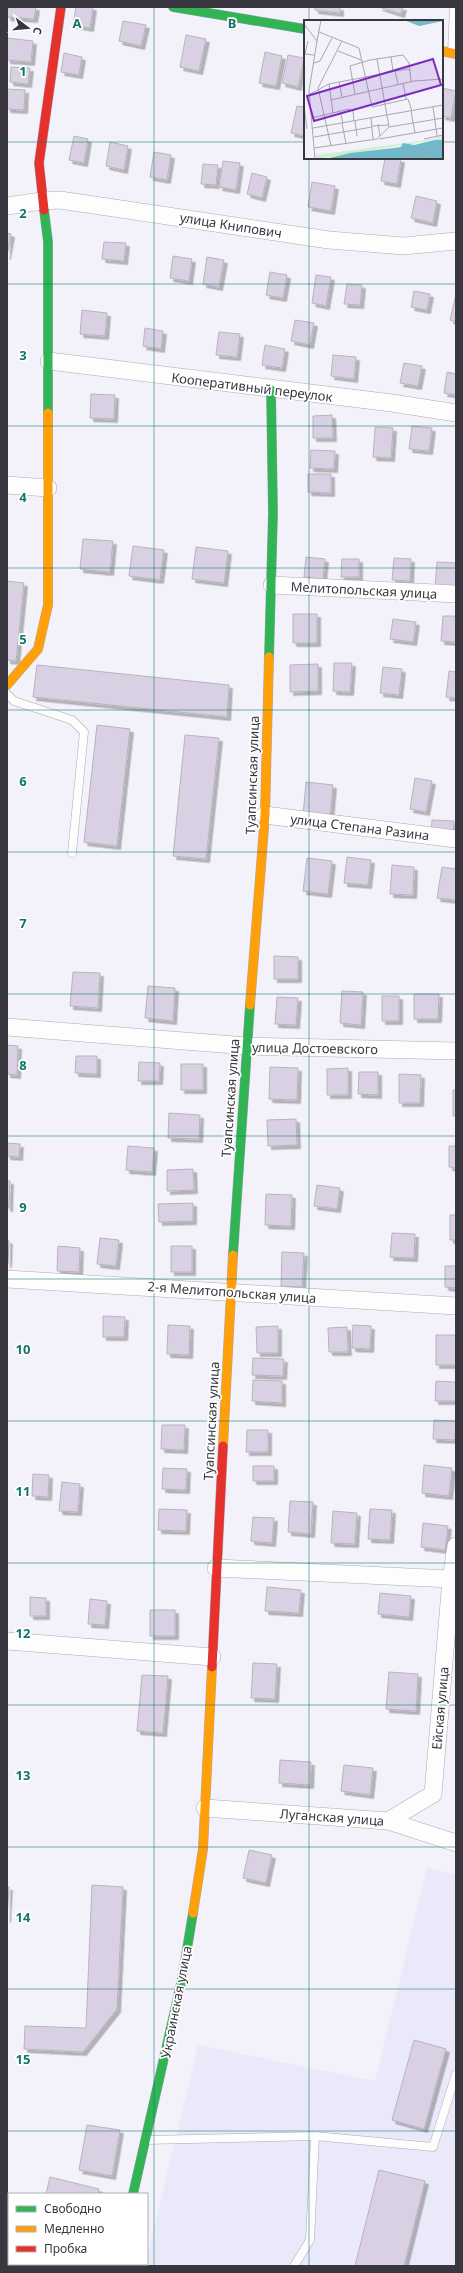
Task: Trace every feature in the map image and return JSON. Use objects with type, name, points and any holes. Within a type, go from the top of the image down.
[{"type":"street","points":[[7,685],[38,649],[48,605],[48,242],[47,220],[42,200],[39,163],[61,7]]},
{"type":"street","points":[[173,7],[304,29]]},
{"type":"street","points":[[443,51],[454,53]]},
{"type":"street","name":"улица Книпович","points":[[7,206],[42,200],[82,202],[329,240],[404,246],[456,241]]},
{"type":"street","name":"Кооперативный переулок","points":[[49,361],[271,390],[392,403],[456,413]]},
{"type":"street","name":"Туапсинская улица","points":[[205,1808],[231,1291],[247,1046],[265,815],[272,585],[271,390]]},
{"type":"street","points":[[7,485],[48,488]]},
{"type":"street","name":"Мелитопольская улица","points":[[272,585],[456,594]]},
{"type":"street","name":"улица Степана Разина","points":[[265,815],[456,839]]},
{"type":"street","name":"улица Достоевского","points":[[7,1027],[247,1046],[456,1051]]},
{"type":"street","name":"2-я Мелитопольская улица","points":[[7,1279],[231,1291],[456,1306]]},
{"type":"street","name":"Ейская улица","points":[[388,1821],[433,1794],[451,1579],[456,1552]]},
{"type":"street","points":[[216,1568],[451,1579]]},
{"type":"street","points":[[7,1640],[212,1657]]},
{"type":"street","name":"Луганская улица","points":[[205,1808],[388,1821],[456,1843]]},
{"type":"street","name":"Украинская улица","points":[[133,2193],[147,2140],[182,1979],[203,1849],[205,1808]]},
{"type":"lane","points":[[454,7],[454,53]]},
{"type":"lane","points":[[7,694],[14,701],[72,720],[84,732],[72,853]]},
{"type":"lane","points":[[147,2140],[315,2136],[433,2147],[456,2074]]},
{"type":"lane","points":[[294,2266],[310,2240],[315,2136]]},
{"type":"shaded area","points":[[427,1868],[456,1875],[456,2266],[145,2266],[148,2265],[148,2253],[198,2045],[375,2081]]},
{"type":"building","points":[[8,7],[36,7],[34,19],[7,17]]},
{"type":"building","points":[[76,7],[93,7],[90,28],[73,25]]},
{"type":"building","points":[[315,7],[340,7],[340,13],[315,10]]},
{"type":"building","points":[[379,7],[403,7],[401,14]]},
{"type":"building","points":[[123,21],[146,25],[141,46],[119,41]]},
{"type":"building","points":[[186,35],[206,39],[199,71],[180,67]]},
{"type":"building","points":[[7,38],[33,41],[31,62],[7,60]]},
{"type":"building","points":[[265,52],[282,56],[276,86],[259,83]]},
{"type":"building","points":[[64,53],[82,57],[79,75],[61,72]]},
{"type":"building","points":[[288,55],[304,58],[298,87],[282,83]]},
{"type":"building","points":[[11,67],[30,68],[28,84],[10,82]]},
{"type":"building","points":[[443,88],[456,91],[451,118],[443,116]]},
{"type":"building","points":[[7,89],[25,90],[24,110],[7,109]]},
{"type":"building","points":[[297,106],[304,107],[304,136],[291,133]]},
{"type":"building","points":[[74,136],[88,139],[84,163],[69,160]]},
{"type":"building","points":[[110,142],[128,146],[124,170],[106,166]]},
{"type":"building","points":[[154,152],[171,155],[167,180],[150,177]]},
{"type":"building","points":[[385,159],[401,159],[397,184],[381,181]]},
{"type":"building","points":[[223,161],[240,163],[236,190],[219,187]]},
{"type":"building","points":[[203,164],[218,165],[216,185],[201,184]]},
{"type":"building","points":[[252,173],[267,177],[262,198],[247,194]]},
{"type":"building","points":[[312,182],[335,186],[331,211],[308,207]]},
{"type":"building","points":[[416,196],[437,201],[433,223],[411,218]]},
{"type":"building","points":[[7,233],[11,234],[7,256]]},
{"type":"building","points":[[104,242],[126,243],[124,261],[102,259]]},
{"type":"building","points":[[173,256],[192,259],[189,281],[170,278]]},
{"type":"building","points":[[207,257],[224,260],[219,287],[203,284]]},
{"type":"building","points":[[270,272],[287,275],[283,298],[266,295]]},
{"type":"building","points":[[316,275],[331,277],[326,306],[312,303]]},
{"type":"building","points":[[347,284],[362,285],[360,305],[344,304]]},
{"type":"building","points":[[414,291],[430,294],[427,310],[411,307]]},
{"type":"building","points":[[456,294],[456,322],[450,320]]},
{"type":"building","points":[[82,310],[107,313],[105,336],[80,334]]},
{"type":"building","points":[[295,320],[314,323],[310,345],[291,341]]},
{"type":"building","points":[[145,328],[163,331],[161,349],[143,346]]},
{"type":"building","points":[[219,332],[240,334],[237,357],[216,355]]},
{"type":"building","points":[[265,345],[285,349],[282,368],[262,365]]},
{"type":"building","points":[[333,355],[356,357],[354,379],[331,376]]},
{"type":"building","points":[[404,363],[422,366],[418,386],[400,383]]},
{"type":"building","points":[[447,372],[456,374],[456,395],[444,393]]},
{"type":"building","points":[[91,394],[115,395],[114,419],[90,418]]},
{"type":"building","points":[[332,415],[333,438],[313,438],[313,416]]},
{"type":"building","points":[[412,426],[432,428],[429,451],[409,449]]},
{"type":"building","points":[[375,427],[393,428],[391,458],[373,457]]},
{"type":"building","points":[[311,450],[335,451],[334,469],[310,468]]},
{"type":"building","points":[[308,474],[331,474],[331,493],[308,492]]},
{"type":"building","points":[[83,539],[113,541],[110,572],[80,569]]},
{"type":"building","points":[[133,546],[164,550],[160,580],[129,576]]},
{"type":"building","points":[[196,547],[228,551],[224,583],[192,579]]},
{"type":"building","points":[[306,557],[325,559],[323,579],[304,577]]},
{"type":"building","points":[[394,558],[411,559],[410,581],[392,580]]},
{"type":"building","points":[[342,559],[359,559],[359,577],[341,577]]},
{"type":"building","points":[[437,562],[456,563],[456,589],[435,587]]},
{"type":"building","points":[[7,581],[24,583],[16,661],[7,660]]},
{"type":"building","points":[[293,614],[317,614],[317,643],[293,643]]},
{"type":"building","points":[[443,616],[456,616],[456,642],[441,641]]},
{"type":"building","points":[[393,619],[416,622],[413,642],[390,639]]},
{"type":"building","points":[[334,663],[352,663],[350,692],[333,691]]},
{"type":"building","points":[[318,664],[318,691],[290,692],[290,665]]},
{"type":"building","points":[[37,665],[229,685],[227,717],[33,697]]},
{"type":"building","points":[[383,667],[402,669],[399,695],[380,693]]},
{"type":"building","points":[[449,671],[456,672],[456,698],[446,697]]},
{"type":"building","points":[[97,725],[130,729],[117,846],[84,842]]},
{"type":"building","points":[[185,735],[219,738],[206,859],[173,856]]},
{"type":"building","points":[[415,778],[432,781],[426,812],[410,809]]},
{"type":"building","points":[[306,782],[333,785],[330,818],[303,815]]},
{"type":"building","points":[[432,820],[454,821],[453,837],[431,836]]},
{"type":"building","points":[[347,857],[371,860],[368,885],[344,883]]},
{"type":"building","points":[[307,858],[332,861],[328,894],[303,891]]},
{"type":"building","points":[[392,865],[414,867],[413,895],[390,894]]},
{"type":"building","points":[[442,867],[456,869],[456,900],[437,898]]},
{"type":"building","points":[[274,956],[298,957],[298,979],[274,979]]},
{"type":"building","points":[[73,972],[100,973],[98,1008],[70,1006]]},
{"type":"building","points":[[148,986],[175,988],[173,1021],[145,1018]]},
{"type":"building","points":[[342,991],[363,992],[361,1025],[340,1023]]},
{"type":"building","points":[[414,994],[439,994],[438,1019],[414,1019]]},
{"type":"building","points":[[382,996],[399,996],[399,1021],[382,1021]]},
{"type":"building","points":[[277,997],[298,998],[296,1025],[275,1024]]},
{"type":"building","points":[[7,1045],[18,1046],[17,1075],[7,1074]]},
{"type":"building","points":[[76,1056],[97,1056],[97,1074],[75,1073]]},
{"type":"building","points":[[139,1062],[160,1063],[159,1081],[138,1081]]},
{"type":"building","points":[[181,1064],[203,1064],[203,1090],[181,1090]]},
{"type":"building","points":[[270,1067],[298,1068],[297,1100],[269,1099]]},
{"type":"building","points":[[348,1068],[348,1095],[327,1095],[327,1069]]},
{"type":"building","points":[[359,1072],[378,1072],[378,1095],[358,1094]]},
{"type":"building","points":[[399,1074],[421,1075],[420,1103],[399,1103]]},
{"type":"building","points":[[453,1090],[456,1090],[456,1116],[453,1116]]},
{"type":"building","points":[[169,1113],[200,1115],[199,1139],[168,1138]]},
{"type":"building","points":[[296,1119],[297,1145],[268,1146],[267,1120]]},
{"type":"building","points":[[7,1143],[20,1144],[19,1157],[7,1156]]},
{"type":"building","points":[[128,1146],[154,1148],[152,1172],[126,1170]]},
{"type":"building","points":[[449,1146],[456,1146],[456,1168],[449,1167]]},
{"type":"building","points":[[193,1169],[194,1190],[167,1191],[167,1170]]},
{"type":"building","points":[[7,1181],[10,1181],[9,1208],[7,1208]]},
{"type":"building","points":[[317,1185],[340,1188],[337,1209],[314,1206]]},
{"type":"building","points":[[266,1194],[292,1195],[291,1226],[265,1225]]},
{"type":"building","points":[[193,1203],[193,1221],[159,1222],[158,1204]]},
{"type":"building","points":[[450,1215],[456,1215],[456,1240],[450,1240]]},
{"type":"building","points":[[392,1233],[415,1234],[414,1258],[390,1257]]},
{"type":"building","points":[[100,1238],[119,1240],[116,1266],[97,1264]]},
{"type":"building","points":[[7,1240],[9,1241],[8,1264],[7,1264]]},
{"type":"building","points":[[58,1246],[80,1248],[79,1272],[57,1271]]},
{"type":"building","points":[[171,1246],[192,1246],[192,1272],[171,1272]]},
{"type":"building","points":[[282,1252],[304,1253],[302,1287],[281,1286]]},
{"type":"building","points":[[445,1266],[456,1266],[456,1288],[445,1287]]},
{"type":"building","points":[[103,1316],[125,1317],[124,1337],[103,1337]]},
{"type":"building","points":[[168,1325],[190,1326],[189,1355],[167,1354]]},
{"type":"building","points":[[353,1325],[371,1326],[370,1349],[352,1348]]},
{"type":"building","points":[[278,1326],[278,1353],[257,1353],[256,1327]]},
{"type":"building","points":[[347,1327],[348,1352],[329,1352],[328,1328]]},
{"type":"building","points":[[436,1335],[456,1335],[456,1365],[436,1365]]},
{"type":"building","points":[[253,1358],[284,1359],[283,1376],[252,1375]]},
{"type":"building","points":[[253,1380],[282,1381],[282,1403],[252,1401]]},
{"type":"building","points":[[436,1381],[456,1382],[456,1401],[435,1401]]},
{"type":"building","points":[[434,1420],[456,1421],[455,1440],[433,1439]]},
{"type":"building","points":[[162,1425],[185,1425],[184,1450],[161,1449]]},
{"type":"building","points":[[247,1430],[268,1430],[268,1452],[246,1452]]},
{"type":"building","points":[[424,1465],[452,1468],[449,1496],[422,1493]]},
{"type":"building","points":[[253,1466],[274,1466],[274,1481],[253,1481]]},
{"type":"building","points":[[163,1468],[187,1469],[186,1490],[162,1489]]},
{"type":"building","points":[[33,1474],[49,1475],[48,1497],[32,1496]]},
{"type":"building","points":[[62,1482],[80,1484],[78,1512],[59,1511]]},
{"type":"building","points":[[290,1501],[313,1502],[311,1534],[288,1532]]},
{"type":"building","points":[[159,1509],[187,1510],[186,1531],[158,1530]]},
{"type":"building","points":[[370,1509],[392,1510],[390,1540],[368,1539]]},
{"type":"building","points":[[333,1511],[357,1513],[355,1544],[331,1543]]},
{"type":"building","points":[[253,1517],[274,1518],[272,1543],[251,1541]]},
{"type":"building","points":[[423,1523],[448,1526],[445,1550],[421,1547]]},
{"type":"building","points":[[267,1587],[301,1590],[299,1613],[265,1611]]},
{"type":"building","points":[[380,1593],[411,1596],[409,1617],[378,1614]]},
{"type":"building","points":[[30,1597],[46,1598],[46,1616],[30,1616]]},
{"type":"building","points":[[90,1599],[107,1601],[105,1625],[88,1624]]},
{"type":"building","points":[[150,1610],[175,1610],[175,1636],[150,1636]]},
{"type":"building","points":[[253,1663],[277,1664],[275,1699],[251,1698]]},
{"type":"building","points":[[389,1672],[418,1674],[416,1711],[386,1709]]},
{"type":"building","points":[[142,1675],[168,1676],[163,1733],[137,1731]]},
{"type":"building","points":[[280,1760],[311,1762],[310,1785],[279,1783]]},
{"type":"building","points":[[344,1765],[373,1768],[370,1795],[341,1791]]},
{"type":"building","points":[[249,1850],[272,1855],[266,1883],[243,1878]]},
{"type":"building","points":[[92,1885],[123,1887],[117,2009],[83,2052],[24,2049],[25,2026],[86,2028]]},
{"type":"building","points":[[7,1887],[9,1887],[7,1919]]},
{"type":"building","points":[[414,2040],[446,2049],[424,2129],[392,2120]]},
{"type":"building","points":[[87,2125],[120,2130],[112,2176],[79,2170]]},
{"type":"building","points":[[379,2170],[425,2181],[404,2266],[355,2266]]},
{"type":"building","points":[[50,2177],[99,2189],[98,2193],[46,2193]]},
{"type":"traffic: fast","points":[[173,7],[304,29]]},
{"type":"traffic: fast","points":[[44,210],[48,242],[48,413]]},
{"type":"traffic: fast","points":[[269,657],[273,513],[271,390]]},
{"type":"traffic: fast","points":[[233,1255],[250,1005]]},
{"type":"traffic: fast","points":[[133,2193],[182,1979],[193,1913]]},
{"type":"traffic: slow","points":[[443,51],[456,54]]},
{"type":"traffic: slow","points":[[7,685],[38,649],[48,605],[48,413]]},
{"type":"traffic: slow","points":[[250,1005],[265,815],[269,657]]},
{"type":"traffic: slow","points":[[223,1446],[233,1255]]},
{"type":"traffic: slow","points":[[193,1913],[203,1849],[212,1667]]},
{"type":"traffic: jam","points":[[44,210],[39,163],[61,7]]},
{"type":"traffic: jam","points":[[212,1667],[223,1446]]}]
